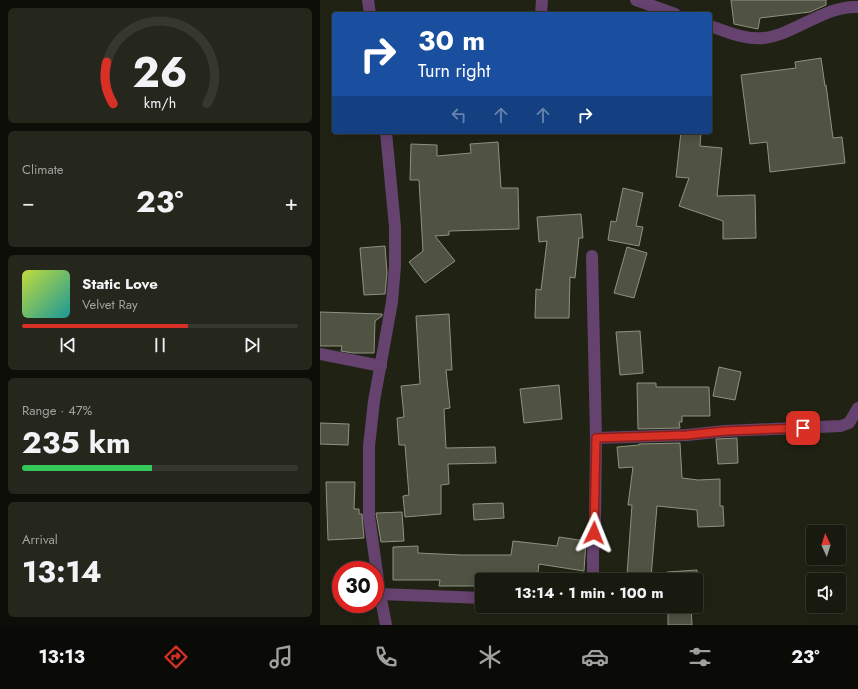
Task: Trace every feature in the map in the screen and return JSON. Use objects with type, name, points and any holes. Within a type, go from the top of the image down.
[{"type":"street","points":[[368,0],[370,12]]},
{"type":"street","points":[[541,12],[542,0]]},
{"type":"street","points":[[636,0],[669,12]]},
{"type":"street","points":[[712,27],[734,35],[750,38],[763,38],[775,36],[845,4],[858,7]]},
{"type":"street","points":[[375,561],[369,516],[369,446],[374,400],[392,302],[395,266],[395,227],[386,134]]},
{"type":"street","points":[[592,256],[596,438],[593,573]]},
{"type":"street","points":[[320,354],[381,366]]},
{"type":"street","points":[[596,438],[687,435],[725,431],[841,426],[849,423],[858,408]]},
{"type":"street","points":[[384,594],[475,598]]},
{"type":"street","points":[[384,613],[386,625]]},
{"type":"building","points":[[731,0],[826,0],[826,5],[810,12],[760,18],[758,29],[734,24]]},
{"type":"building","points":[[821,58],[833,138],[842,137],[845,163],[770,172],[767,142],[750,144],[741,75],[796,68],[795,62]]},
{"type":"building","points":[[681,134],[701,134],[700,146],[722,148],[717,196],[755,195],[756,238],[723,239],[723,221],[679,206],[689,178],[676,177]]},
{"type":"building","points":[[498,142],[501,188],[518,188],[519,229],[449,231],[449,235],[435,236],[455,261],[425,283],[409,262],[423,251],[419,180],[410,180],[411,144],[437,145],[437,156],[471,153],[470,144]]},
{"type":"building","points":[[623,188],[643,193],[636,226],[643,227],[639,246],[608,240],[611,221],[616,222]]},
{"type":"building","points":[[581,214],[583,238],[579,238],[575,278],[570,277],[569,318],[535,318],[536,289],[541,290],[547,241],[539,242],[537,217]]},
{"type":"building","points":[[385,246],[387,273],[385,294],[364,295],[360,248]]},
{"type":"building","points":[[627,247],[647,253],[634,298],[614,293]]},
{"type":"building","points":[[320,312],[382,314],[382,316],[375,321],[374,353],[353,353],[341,351],[342,346],[320,346]]},
{"type":"building","points":[[449,314],[452,370],[446,370],[450,408],[444,409],[446,448],[495,447],[496,463],[448,464],[449,484],[441,485],[441,514],[405,517],[403,496],[409,495],[405,445],[399,445],[397,418],[404,417],[401,386],[420,384],[416,316]]},
{"type":"building","points":[[640,331],[643,373],[620,375],[616,332]]},
{"type":"building","points":[[719,367],[741,372],[735,400],[713,396]]},
{"type":"building","points":[[637,383],[656,383],[656,387],[709,387],[710,416],[682,416],[682,422],[679,422],[680,428],[638,429]]},
{"type":"building","points":[[559,385],[562,419],[524,423],[520,389]]},
{"type":"building","points":[[320,423],[349,424],[348,445],[320,444]]},
{"type":"building","points":[[737,438],[738,463],[718,464],[716,439]]},
{"type":"building","points":[[680,443],[682,478],[698,480],[720,479],[720,506],[723,506],[724,526],[698,527],[697,510],[657,506],[651,573],[627,573],[632,505],[628,505],[633,467],[619,468],[617,447],[639,444]]},
{"type":"building","points":[[326,482],[355,482],[354,509],[359,509],[359,514],[362,514],[364,538],[328,540]]},
{"type":"building","points":[[503,503],[504,518],[474,520],[473,504]]},
{"type":"building","points":[[402,512],[404,541],[381,542],[376,513]]},
{"type":"building","points":[[559,537],[586,541],[584,571],[539,564],[538,573],[475,573],[475,586],[439,586],[440,580],[393,580],[393,547],[418,546],[418,553],[511,555],[513,541],[557,546]]},
{"type":"building","points":[[697,570],[697,573],[667,573]]},
{"type":"building","points":[[668,613],[691,613],[692,625],[668,625]]},
{"type":"route","points":[[594,533],[596,438],[687,435],[725,431],[803,428]]}]
